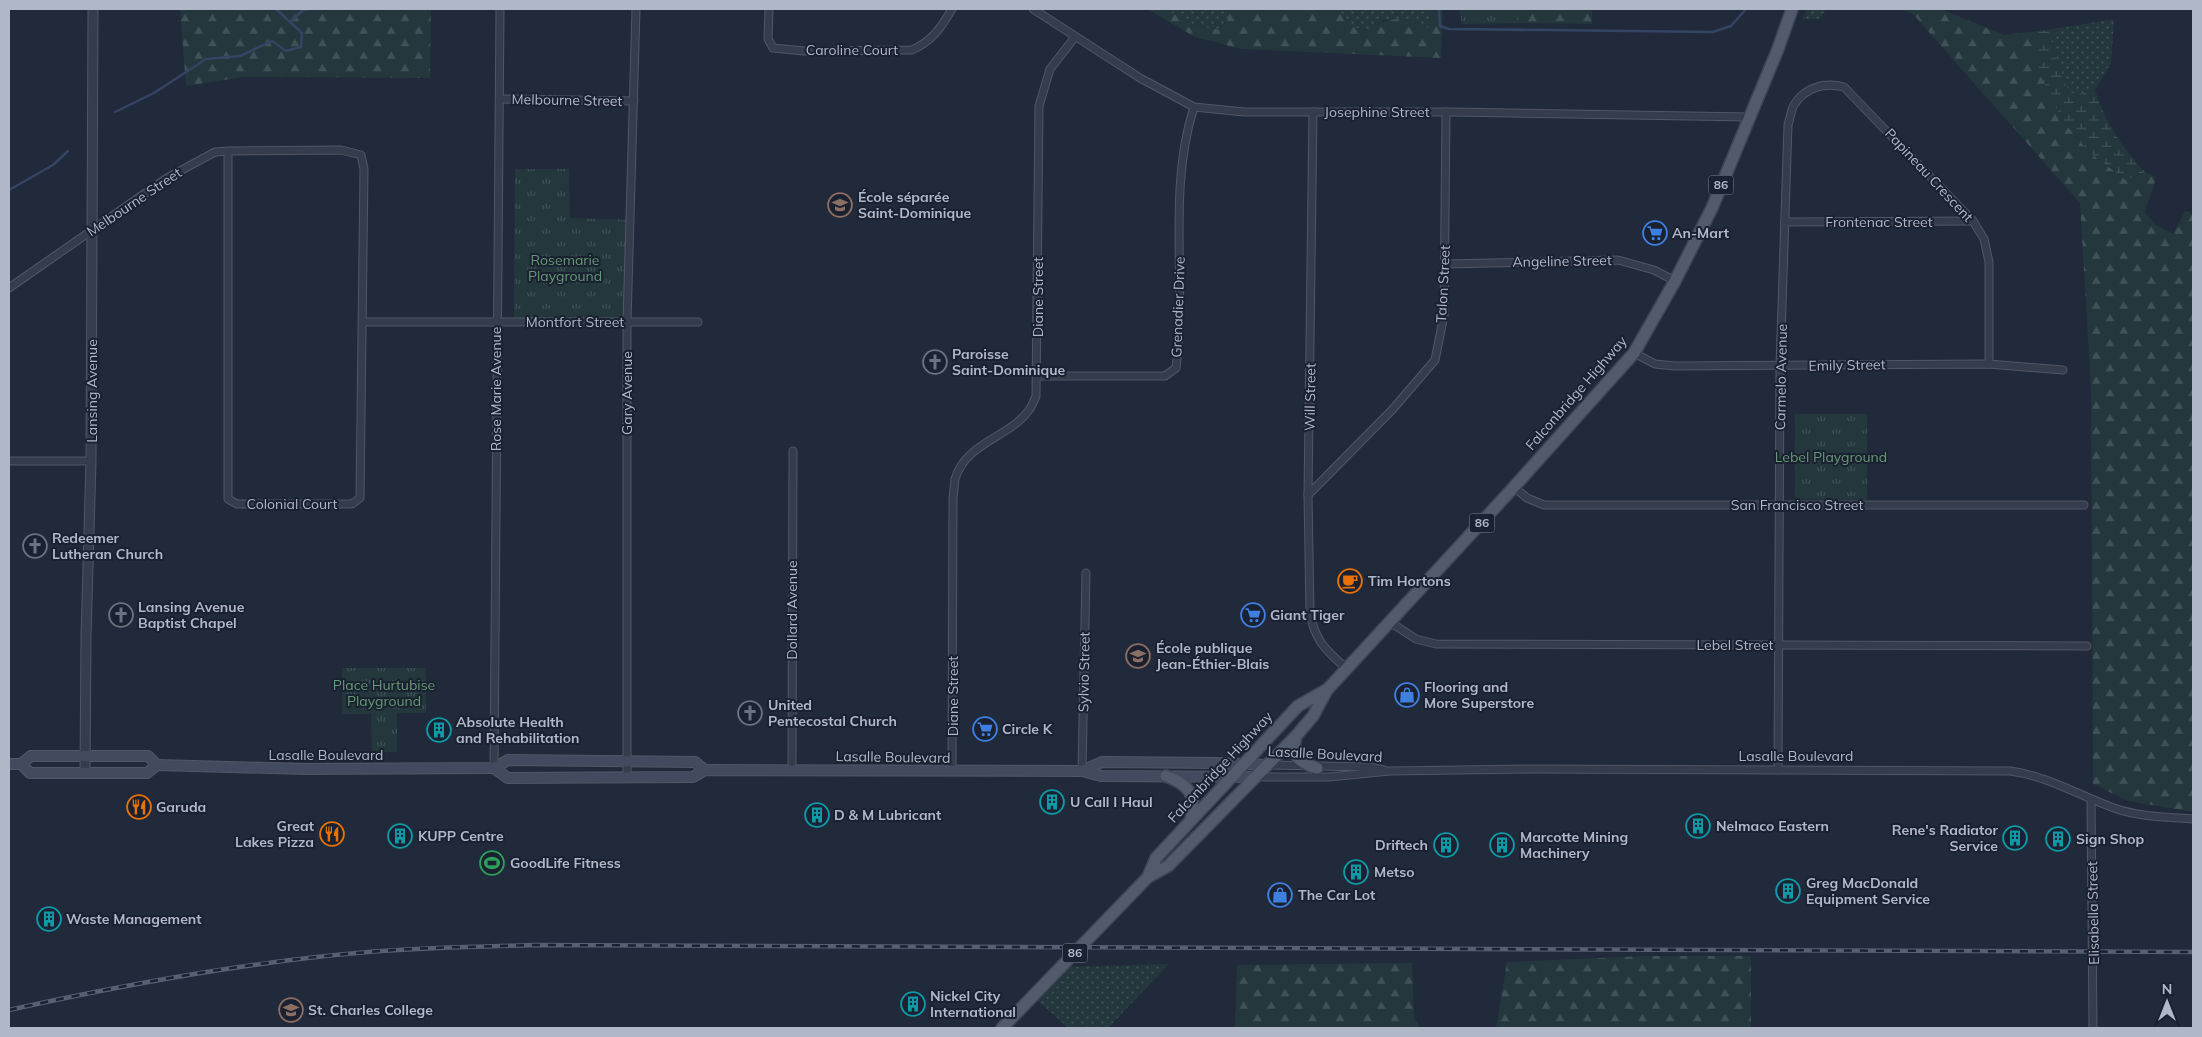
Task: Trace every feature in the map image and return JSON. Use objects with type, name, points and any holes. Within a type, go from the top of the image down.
[{"type":"main road","name":"Falconbridge Highway","points":[[1002,1028],[1148,877],[1168,866],[1296,736],[1313,716],[1327,690],[1346,668],[1514,487],[1634,353],[1675,282],[1712,208],[1778,49],[1792,9]]},
{"type":"main road","name":"Falconbridge Highway","points":[[1148,877],[1156,858],[1298,706],[1327,690]]},
{"type":"main road","points":[[1296,736],[1294,748],[1296,757],[1306,765],[1317,768]]},
{"type":"main road","name":"Lasalle Boulevard","points":[[9,764],[21,764],[31,756],[84,755],[148,756],[157,765]]},
{"type":"main road","name":"Lasalle Boulevard","points":[[21,764],[30,772],[85,773],[147,773],[157,765],[305,769],[494,768],[508,760],[695,762],[705,770]]},
{"type":"main road","name":"Lasalle Boulevard","points":[[1082,771],[1102,762],[1267,765]]},
{"type":"main road","name":"Lasalle Boulevard","points":[[494,768],[508,778],[693,777],[705,770],[1082,771],[1101,776],[1254,777]]},
{"type":"main road","points":[[1166,776],[1184,785],[1192,796],[1194,802],[1190,821]]},
{"type":"street","name":"Lansing Avenue","points":[[85,773],[91,461],[93,9]]},
{"type":"street","name":"Rose Marie Avenue","points":[[494,768],[500,9]]},
{"type":"street","name":"Gary Avenue","points":[[627,778],[628,322],[636,9]]},
{"type":"street","name":"Caroline Court","points":[[769,9],[768,39],[773,48],[804,51],[912,50],[926,43],[932,37],[952,9]]},
{"type":"street","name":"Josephine Street","points":[[1033,9],[1140,78],[1194,107],[1244,112],[1446,112],[1749,117]]},
{"type":"street","name":"Diane Street","points":[[952,771],[953,498],[956,478],[964,462],[980,446],[1013,424],[1028,411],[1036,396],[1038,376],[1039,106],[1050,69],[1076,37]]},
{"type":"street","name":"Papineau Crescent","points":[[1794,105],[1808,90],[1831,84],[1844,87],[1973,221],[1984,239],[1989,262],[1989,364]]},
{"type":"street","name":"Melbourne Street","points":[[500,99],[634,100]]},
{"type":"street","name":"Carmelo Avenue","points":[[1778,770],[1780,366],[1788,124],[1794,105]]},
{"type":"street","name":"Grenadier Drive","points":[[1038,376],[1165,376],[1176,368],[1180,336],[1180,172],[1185,133],[1194,107]]},
{"type":"street","name":"Will Street","points":[[1313,112],[1308,495],[1310,612],[1313,630],[1332,656],[1346,668]]},
{"type":"street","name":"Talon Street","points":[[1308,495],[1392,410],[1435,360],[1444,315],[1446,112]]},
{"type":"street","name":"Melbourne Street","points":[[9,288],[167,178],[215,152],[341,150],[361,155]]},
{"type":"street","name":"Colonial Court","points":[[228,151],[228,499],[238,504],[352,504],[360,498],[364,169],[361,155]]},
{"type":"street","name":"Frontenac Street","points":[[1785,222],[1973,221]]},
{"type":"street","name":"Angeline Street","points":[[1446,264],[1618,260],[1654,270],[1675,282]]},
{"type":"street","name":"Montfort Street","points":[[362,322],[698,322]]},
{"type":"street","name":"Emily Street","points":[[1634,353],[1655,364],[1780,366],[1989,364],[2063,370]]},
{"type":"street","name":"Dollard Avenue","points":[[792,770],[793,451]]},
{"type":"street","points":[[9,462],[91,461]]},
{"type":"street","name":"San Francisco Street","points":[[1514,487],[1527,498],[1544,505],[2084,505]]},
{"type":"street","name":"Sylvio Street","points":[[1082,771],[1086,573]]},
{"type":"street","name":"Lebel Street","points":[[1390,622],[1416,639],[1436,644],[2087,646]]},
{"type":"street","name":"Lasalle Boulevard","points":[[1267,765],[1317,768],[1369,767],[1390,771]]},
{"type":"street","name":"Lasalle Boulevard","points":[[1254,777],[1329,777],[1390,771],[2010,771],[2026,773],[2055,782],[2091,799],[2124,811],[2193,819]]},
{"type":"street","name":"Elisabella Street","points":[[2091,799],[2093,1028]]},
{"type":"green space","points":[[180,9],[431,9],[430,78],[243,77],[186,86]]},
{"type":"green space","points":[[1147,9],[1164,9],[1196,26],[1223,30],[1228,19],[1228,9],[1340,9],[1348,26],[1366,30],[1383,22],[1397,19],[1411,21],[1428,28],[1431,23],[1427,9],[1443,9],[1441,58],[1241,49],[1195,37]]},
{"type":"green space","points":[[1164,9],[1228,9],[1228,19],[1223,30],[1196,26]]},
{"type":"green space","points":[[1340,9],[1427,9],[1431,24],[1428,28],[1417,23],[1384,20],[1367,30],[1348,26]]},
{"type":"green space","points":[[1459,9],[1518,9],[1518,23],[1462,24]]},
{"type":"green space","points":[[1518,9],[1592,9],[1592,24],[1518,23]]},
{"type":"green space","points":[[1807,9],[1826,9],[1820,19],[1803,19]]},
{"type":"green space","points":[[1900,9],[1941,9],[2004,35],[2038,31],[2035,55],[2063,121],[2089,152],[2126,180],[2145,172],[2155,177],[2145,213],[2156,225],[2173,234],[2185,211],[2190,212],[2193,216],[2193,812],[2128,801],[2093,784],[2091,388],[2080,203],[1913,14]]},
{"type":"green space","points":[[2114,19],[2111,63],[2095,90],[2077,95],[2069,92],[2053,50],[2054,29]]},
{"type":"green space","points":[[2054,29],[2053,50],[2069,92],[2077,95],[2095,90],[2115,134],[2145,172],[2126,180],[2089,152],[2063,121],[2042,79],[2035,55],[2038,31]]},
{"type":"green space","name":"Rosemarie Playground","points":[[515,169],[569,169],[570,218],[627,220],[624,315],[615,318],[514,318]]},
{"type":"green space","name":"Lebel Playground","points":[[1795,414],[1867,414],[1867,500],[1795,499]]},
{"type":"green space","name":"Place Hurtubise Playground","points":[[342,668],[426,668],[426,713],[397,713],[397,752],[372,752],[371,714],[342,714]]},
{"type":"green space","points":[[1646,956],[1751,956],[1751,1028],[1496,1028],[1507,962]]},
{"type":"green space","points":[[1412,963],[1414,1018],[1421,1028],[1235,1028],[1237,965]]},
{"type":"green space","points":[[1169,964],[1108,1028],[1068,1028],[1033,996],[1062,967]]},
{"type":"waterway","points":[[115,112],[154,93],[206,59],[240,56],[272,41],[286,51],[301,47],[302,33],[276,9]]},
{"type":"waterway","points":[[290,22],[302,11],[309,9]]},
{"type":"waterway","points":[[1439,9],[1440,26],[1449,29],[1713,32],[1731,26],[1746,9]]},
{"type":"waterway","points":[[9,190],[53,165],[68,151]]},
{"type":"railway","points":[[9,1010],[187,975],[323,956],[389,950],[534,945],[2193,952]]},
{"type":"place","name":"École séparée Saint-Dominique","points":[[840,205]]},
{"type":"place","name":"An-Mart","points":[[1655,233]]},
{"type":"place","name":"Paroisse Saint-Dominique","points":[[935,362]]},
{"type":"place","name":"Redeemer Lutheran Church","points":[[35,546]]},
{"type":"place","name":"Tim Hortons","points":[[1350,581]]},
{"type":"place","name":"Lansing Avenue Baptist Chapel","points":[[121,615]]},
{"type":"place","name":"Giant Tiger","points":[[1253,615]]},
{"type":"place","name":"École publique Jean-Éthier-Blais","points":[[1138,656]]},
{"type":"place","name":"Flooring and More Superstore","points":[[1407,695]]},
{"type":"place","name":"United Pentecostal Church","points":[[750,713]]},
{"type":"place","name":"Circle K","points":[[985,729]]},
{"type":"place","name":"Absolute Health and Rehabilitation","points":[[439,730]]},
{"type":"place","name":"U Call I Haul","points":[[1052,802]]},
{"type":"place","name":"Garuda","points":[[139,807]]},
{"type":"place","name":"D & M Lubricant","points":[[817,815]]},
{"type":"place","name":"Nelmaco Eastern","points":[[1698,826]]},
{"type":"place","name":"Great Lakes Pizza","points":[[332,834]]},
{"type":"place","name":"KUPP Centre","points":[[400,836]]},
{"type":"place","name":"Rene's Radiator Service","points":[[2015,838]]},
{"type":"place","name":"Sign Shop","points":[[2058,839]]},
{"type":"place","name":"Driftech","points":[[1446,845]]},
{"type":"place","name":"Marcotte Mining Machinery","points":[[1502,845]]},
{"type":"place","name":"GoodLife Fitness","points":[[492,863]]},
{"type":"place","name":"Metso","points":[[1356,872]]},
{"type":"place","name":"Greg MacDonald Equipment Service","points":[[1788,891]]},
{"type":"place","name":"The Car Lot","points":[[1280,895]]},
{"type":"place","name":"Waste Management","points":[[49,919]]},
{"type":"place","name":"Nickel City International","points":[[913,1004]]},
{"type":"place","name":"St. Charles College","points":[[291,1010]]}]
